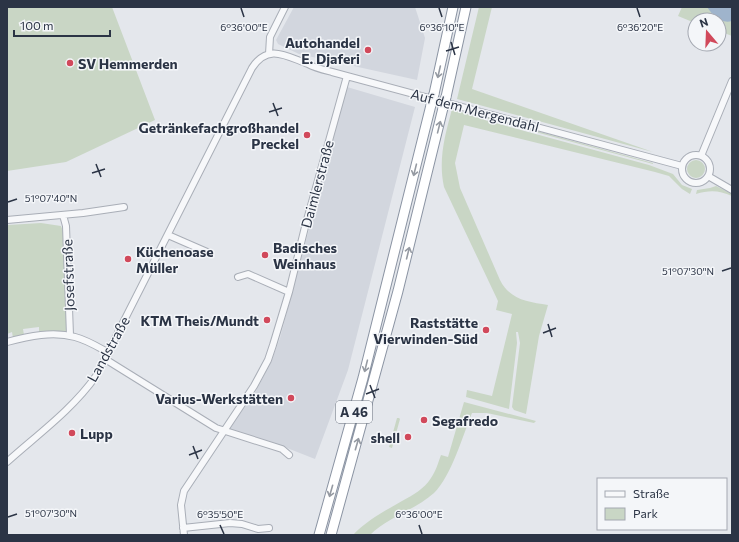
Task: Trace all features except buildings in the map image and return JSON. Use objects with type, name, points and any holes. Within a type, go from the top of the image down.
[{"type":"highway","name":"A 46","points":[[318,535],[365,370],[434,94],[453,7]]},
{"type":"highway","name":"A 46","points":[[331,535],[398,291],[446,97],[466,7]]},
{"type":"street","points":[[269,54],[270,37],[285,7]]},
{"type":"street","name":"Auf dem Mergendahl","points":[[269,54],[282,54],[310,65],[347,76],[682,166]]},
{"type":"street","name":"Landstraße","points":[[7,462],[81,395],[93,380],[107,356],[252,68],[259,59],[269,54]]},
{"type":"street","name":"Daimlerstraße","points":[[183,532],[181,502],[184,491],[261,373],[273,345],[289,292],[307,220],[347,76]]},
{"type":"street","points":[[700,156],[732,81]]},
{"type":"street","points":[[691,156],[700,156],[707,161],[709,165],[709,173],[708,176],[701,182],[692,183],[688,181],[683,174],[682,166],[691,156]]},
{"type":"street","points":[[708,176],[732,190]]},
{"type":"street","points":[[7,220],[63,215],[124,207]]},
{"type":"street","name":"Josefstraße","points":[[63,215],[66,226],[70,336]]},
{"type":"street","points":[[168,234],[207,252]]},
{"type":"street","points":[[238,277],[248,274],[289,292]]},
{"type":"street","points":[[7,342],[45,335],[70,336],[83,339],[216,428],[282,449],[289,455]]},
{"type":"street","points":[[183,532],[230,523],[242,524],[258,529],[269,528]]},
{"type":"shaded area","points":[[294,7],[415,7],[425,38],[417,80],[299,54],[278,44],[276,40]]},
{"type":"shaded area","points":[[347,87],[415,107],[348,370],[315,459],[282,446],[229,430],[257,389],[271,362],[280,338]]},
{"type":"green space","name":"SV Hemmerden","points":[[7,7],[112,7],[155,120],[66,162],[7,171]]},
{"type":"green space","points":[[479,7],[492,7],[472,89],[653,152],[457,99]]},
{"type":"green space","points":[[682,7],[732,7],[732,36],[727,34],[727,12],[687,12],[687,20],[678,16]]},
{"type":"green space","points":[[452,109],[488,121],[649,165],[673,174],[682,185],[692,189],[690,194],[682,189],[669,176],[655,172],[464,125],[455,163],[460,188],[500,280],[504,287],[514,296],[533,303],[548,305],[539,336],[526,414],[514,410],[512,407],[520,343],[518,332],[516,332],[517,343],[509,409],[466,397],[467,390],[492,396],[512,314],[496,310],[498,301],[444,187],[442,177],[442,157]]},
{"type":"green space","points":[[467,112],[653,163],[653,164],[488,119]]},
{"type":"green space","points":[[692,160],[700,160],[705,165],[703,176],[700,178],[692,178],[687,173],[687,165]]},
{"type":"green space","points":[[716,186],[732,194],[732,196],[714,191],[696,194],[697,190]]},
{"type":"green space","points":[[41,223],[61,226],[64,234],[67,331],[39,332],[39,327],[23,329],[24,335],[13,338],[12,332],[7,334],[7,229],[8,225]]},
{"type":"green space","points":[[464,402],[536,421],[534,423],[487,413],[472,413],[461,444],[446,477],[434,493],[419,504],[385,523],[370,535],[353,535],[370,520],[422,489],[428,482],[434,473],[441,455],[448,457]]},
{"type":"green space","points":[[397,418],[400,419],[392,448],[389,447]]},
{"type":"water","points":[[707,7],[732,7],[732,21],[727,22],[727,12],[711,12]]},
{"type":"place","name":"Autohandel E. Djaferi","points":[[368,50]]},
{"type":"place","name":"SV Hemmerden","points":[[70,63]]},
{"type":"place","name":"Getränkefachgroßhandel Preckel","points":[[307,135]]},
{"type":"place","name":"Badisches Weinhaus","points":[[265,255]]},
{"type":"place","name":"Küchenoase Müller","points":[[128,259]]},
{"type":"place","name":"KTM Theis/Mundt","points":[[267,320]]},
{"type":"place","name":"Raststätte Vierwinden-Süd","points":[[486,330]]},
{"type":"place","name":"Varius-Werkstätten","points":[[291,398]]},
{"type":"place","name":"Segafredo","points":[[424,420]]},
{"type":"place","name":"Lupp","points":[[72,433]]},
{"type":"place","name":"shell","points":[[408,437]]}]
